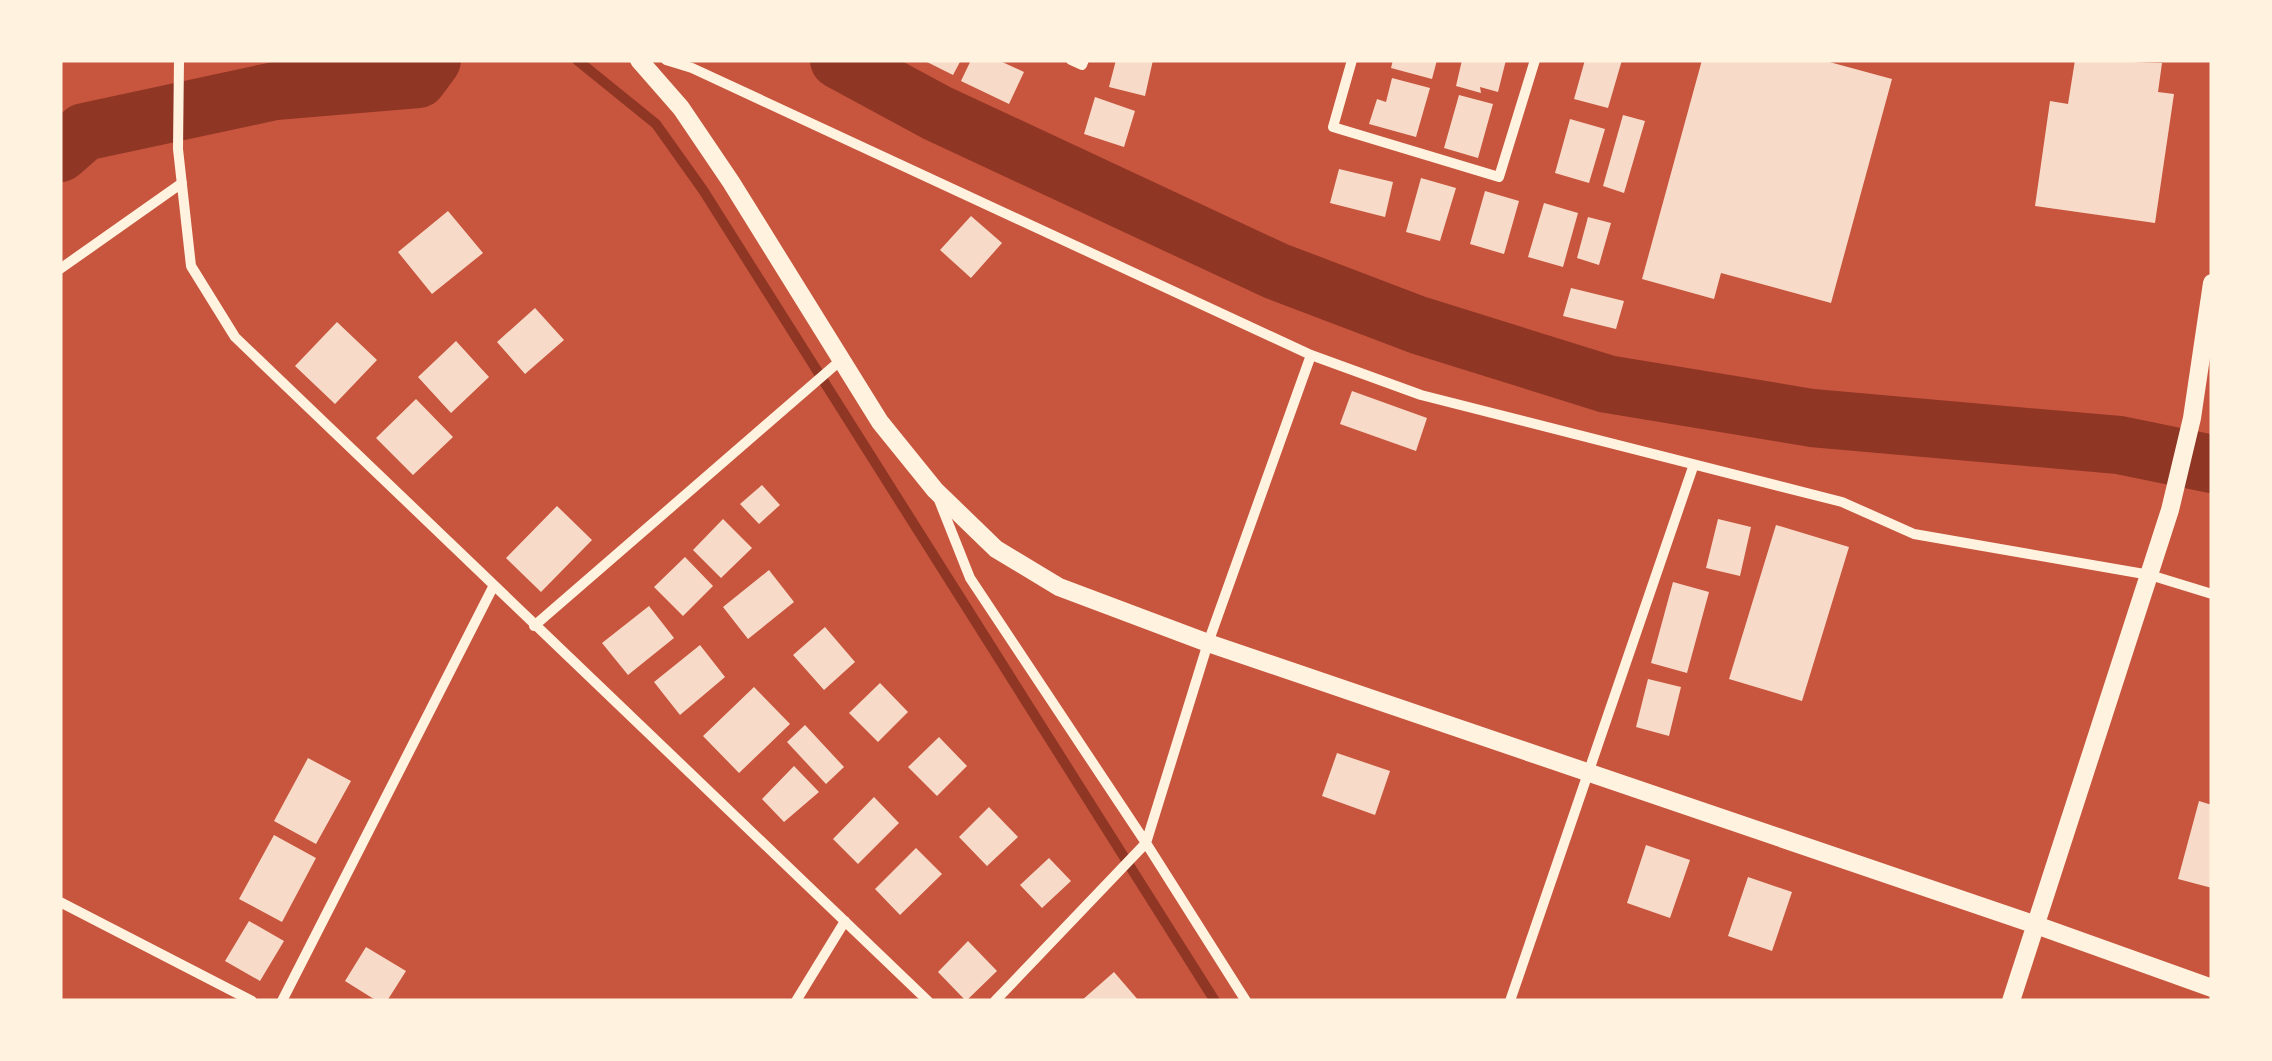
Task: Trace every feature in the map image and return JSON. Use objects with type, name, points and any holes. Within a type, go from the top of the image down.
[{"type":"street","points":[[639,60],[691,122],[880,422],[935,490],[996,549],[1059,587],[1208,644],[2036,924],[2212,988]]},
{"type":"street","points":[[666,60],[692,68],[1311,355],[1421,395],[1842,502],[1914,534],[2150,575],[2212,594]]},
{"type":"street","points":[[1071,60],[1082,66],[1084,60]]},
{"type":"street","points":[[1352,60],[1332,128],[1499,176],[1535,60]]},
{"type":"street","points":[[179,64],[178,149],[191,266],[235,337],[928,1001]]},
{"type":"street","points":[[60,268],[182,184]]},
{"type":"street","points":[[2011,1001],[2170,510],[2192,418],[2212,283]]},
{"type":"street","points":[[995,1001],[1146,843],[1208,644],[1311,355]]},
{"type":"street","points":[[534,626],[841,360]]},
{"type":"street","points":[[1510,1001],[1693,467]]},
{"type":"street","points":[[935,490],[970,578],[1246,1001]]},
{"type":"street","points":[[282,1001],[493,587]]},
{"type":"street","points":[[60,902],[252,1001]]},
{"type":"street","points":[[796,1001],[844,921]]},
{"type":"building","points":[[923,60],[961,60],[953,75]]},
{"type":"building","points":[[971,60],[998,60],[1024,72],[1009,104],[961,81]]},
{"type":"building","points":[[1116,60],[1153,60],[1145,96],[1109,87]]},
{"type":"building","points":[[1393,60],[1437,60],[1432,79],[1391,68]]},
{"type":"building","points":[[1462,60],[1506,60],[1498,92],[1480,87],[1481,93],[1456,86]]},
{"type":"building","points":[[1585,60],[1622,60],[1608,108],[1574,99]]},
{"type":"building","points":[[1702,60],[1822,60],[1892,79],[1831,303],[1721,273],[1714,299],[1642,279]]},
{"type":"building","points":[[2075,60],[2162,63],[2158,92],[2174,94],[2155,223],[2035,206],[2050,101],[2068,104]]},
{"type":"building","points":[[1392,78],[1430,88],[1416,137],[1369,124],[1377,99],[1386,102]]},
{"type":"building","points":[[1459,95],[1493,104],[1478,158],[1444,148]]},
{"type":"building","points":[[1095,97],[1135,111],[1124,147],[1084,134]]},
{"type":"building","points":[[1623,115],[1645,121],[1624,193],[1603,186]]},
{"type":"building","points":[[1570,119],[1605,129],[1589,183],[1555,173]]},
{"type":"building","points":[[1339,169],[1393,182],[1385,217],[1330,203]]},
{"type":"building","points":[[1421,178],[1456,188],[1440,241],[1406,232]]},
{"type":"building","points":[[1485,191],[1519,201],[1504,254],[1470,244]]},
{"type":"building","points":[[1544,203],[1578,213],[1563,267],[1528,257]]},
{"type":"building","points":[[448,211],[483,253],[432,294],[398,252]]},
{"type":"building","points":[[971,216],[1002,243],[971,278],[940,250]]},
{"type":"building","points":[[1588,217],[1611,223],[1599,265],[1577,258]]},
{"type":"building","points":[[1571,288],[1624,301],[1616,329],[1563,316]]},
{"type":"building","points":[[535,308],[564,340],[525,374],[497,342]]},
{"type":"building","points":[[337,322],[377,360],[335,404],[295,366]]},
{"type":"building","points":[[456,341],[489,377],[451,413],[418,377]]},
{"type":"building","points":[[1352,391],[1427,418],[1416,451],[1340,424]]},
{"type":"building","points":[[416,399],[453,437],[413,475],[376,438]]},
{"type":"building","points":[[762,485],[780,505],[759,524],[740,504]]},
{"type":"building","points":[[557,506],[592,540],[541,592],[506,558]]},
{"type":"building","points":[[723,519],[752,548],[721,578],[693,550]]},
{"type":"building","points":[[1718,519],[1751,527],[1740,576],[1706,568]]},
{"type":"building","points":[[1776,525],[1849,547],[1802,701],[1729,679]]},
{"type":"building","points":[[685,557],[713,586],[683,616],[654,587]]},
{"type":"building","points":[[769,570],[794,602],[748,639],[723,607]]},
{"type":"building","points":[[1673,582],[1709,592],[1687,673],[1651,663]]},
{"type":"building","points":[[649,606],[674,638],[628,675],[602,643]]},
{"type":"building","points":[[825,627],[855,662],[824,690],[793,655]]},
{"type":"building","points":[[700,645],[725,677],[680,715],[654,682]]},
{"type":"building","points":[[1648,679],[1681,687],[1669,736],[1636,727]]},
{"type":"building","points":[[880,683],[908,712],[878,742],[849,713]]},
{"type":"building","points":[[754,687],[790,724],[739,773],[703,736]]},
{"type":"building","points":[[805,725],[844,767],[826,784],[787,742]]},
{"type":"building","points":[[939,737],[967,766],[937,796],[908,767]]},
{"type":"building","points":[[1337,753],[1390,771],[1375,815],[1322,796]]},
{"type":"building","points":[[308,758],[351,781],[316,844],[274,821]]},
{"type":"building","points":[[794,766],[819,792],[784,822],[762,799]]},
{"type":"building","points":[[874,797],[899,823],[858,864],[833,839]]},
{"type":"building","points":[[2199,801],[2212,805],[2212,888],[2178,879]]},
{"type":"building","points":[[989,807],[1018,837],[987,866],[959,837]]},
{"type":"building","points":[[274,835],[316,858],[282,922],[239,899]]},
{"type":"building","points":[[1646,845],[1690,860],[1670,918],[1627,903]]},
{"type":"building","points":[[916,848],[942,874],[900,915],[875,889]]},
{"type":"building","points":[[1049,858],[1071,881],[1042,908],[1020,885]]},
{"type":"building","points":[[1748,877],[1792,892],[1772,951],[1728,936]]},
{"type":"building","points":[[249,921],[284,941],[260,981],[225,961]]},
{"type":"building","points":[[968,941],[997,971],[966,1001],[938,972]]},
{"type":"building","points":[[366,947],[406,971],[387,1001],[377,1001],[345,981]]},
{"type":"building","points":[[1114,972],[1139,1001],[1081,1001]]},
{"type":"waterway","points":[[60,153],[84,132],[275,91],[418,79],[432,60]]},
{"type":"waterway","points":[[577,60],[656,124],[703,190],[1215,1001]]},
{"type":"waterway","points":[[839,60],[937,113],[1276,271],[1418,325],[1607,384],[1812,418],[2119,445],[2212,464]]}]
